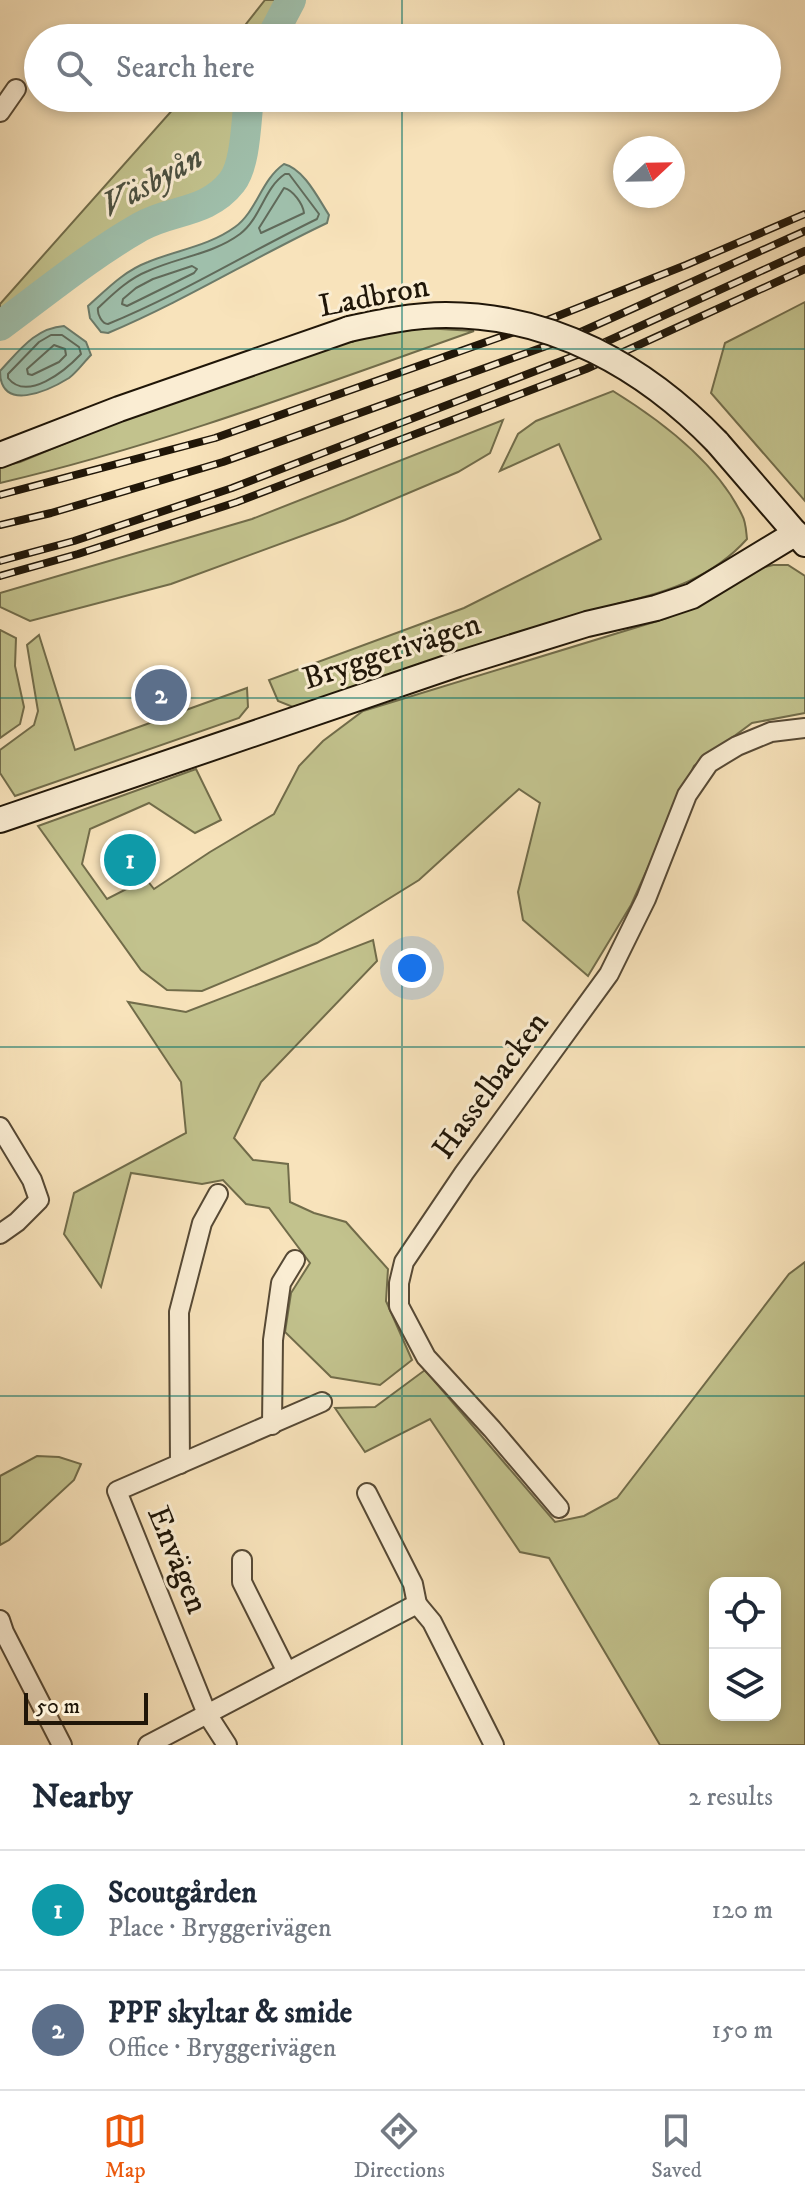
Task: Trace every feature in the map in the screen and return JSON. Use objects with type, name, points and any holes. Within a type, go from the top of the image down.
[{"type":"street","points":[[0,112],[16,89]]},
{"type":"street","name":"Ladbron","points":[[0,455],[119,409],[349,329],[405,318],[471,315],[537,328],[575,341],[622,364],[673,399],[717,442],[801,538]]},
{"type":"street","name":"Bryggerivägen","points":[[0,820],[486,655],[692,596],[801,538]]},
{"type":"street","name":"Hasselbacken","points":[[559,1508],[426,1357],[399,1306],[399,1283],[404,1262],[464,1173],[609,974],[646,899],[687,795],[709,763],[737,746],[771,732],[805,728]]},
{"type":"street","points":[[0,1127],[32,1180],[39,1200],[0,1234]]},
{"type":"street","name":"Envägen","points":[[180,1464],[179,1312],[202,1223],[218,1194]]},
{"type":"street","points":[[272,1425],[273,1340],[281,1283],[295,1260]]},
{"type":"street","name":"Envägen","points":[[207,1714],[117,1491],[322,1402]]},
{"type":"street","points":[[367,1493],[413,1584],[417,1604],[432,1622],[494,1745]]},
{"type":"street","points":[[242,1560],[242,1582],[287,1672]]},
{"type":"street","points":[[148,1745],[417,1604]]},
{"type":"street","points":[[0,1620],[62,1745]]},
{"type":"street","points":[[207,1714],[227,1745]]},
{"type":"green space","points":[[265,0],[280,0],[268,24],[246,24]]},
{"type":"green space","points":[[171,112],[240,112],[235,159],[222,181],[197,198],[138,217],[0,318],[0,304]]},
{"type":"green space","points":[[805,302],[805,501],[711,393],[725,343]]},
{"type":"green space","points":[[407,327],[474,331],[180,433],[0,483],[0,467],[20,462],[162,403],[308,351]]},
{"type":"green space","points":[[613,391],[668,429],[718,478],[745,524],[747,539],[734,552],[705,573],[655,594],[293,707],[278,701],[269,680],[464,608],[601,539],[559,444],[500,471],[518,434],[536,421]]},
{"type":"green space","points":[[503,420],[490,453],[458,472],[345,520],[171,584],[30,621],[0,607],[0,593],[252,519]]},
{"type":"green space","points":[[788,565],[805,576],[805,713],[752,723],[694,766],[631,905],[588,976],[523,920],[518,892],[540,803],[519,789],[419,880],[317,943],[202,991],[167,990],[141,970],[38,826],[196,769],[221,820],[195,833],[149,803],[90,829],[82,864],[107,899],[146,879],[154,889],[274,814],[299,766],[323,741],[363,711],[667,618],[704,602],[757,569]]},
{"type":"green space","points":[[0,630],[16,638],[15,666],[24,707],[20,724],[0,738]]},
{"type":"green space","points":[[39,635],[75,750],[247,688],[248,707],[239,718],[15,796],[0,773],[0,750],[34,725],[38,711],[27,645]]},
{"type":"green space","points":[[373,940],[377,961],[261,1082],[234,1138],[253,1160],[288,1164],[290,1202],[346,1222],[388,1269],[386,1301],[412,1360],[380,1385],[331,1377],[285,1332],[291,1293],[310,1263],[269,1208],[246,1204],[223,1180],[202,1184],[131,1173],[101,1287],[64,1234],[74,1193],[186,1133],[181,1082],[128,1002],[186,1012]]},
{"type":"green space","points":[[805,1262],[805,1745],[660,1745],[549,1558],[520,1552],[430,1419],[365,1452],[335,1408],[375,1407],[425,1370],[555,1522],[584,1516],[617,1498],[789,1274]]},
{"type":"green space","points":[[37,1456],[59,1457],[81,1464],[74,1480],[0,1545],[0,1476]]},
{"type":"water","points":[[284,164],[298,172],[310,185],[329,215],[327,223],[164,307],[108,333],[101,332],[90,318],[88,306],[131,270],[204,243],[235,227],[249,213],[270,178]]},
{"type":"water","points":[[64,326],[86,342],[91,355],[69,378],[38,393],[16,395],[8,392],[2,384],[0,371],[36,336]]},
{"type":"waterway","name":"Väsbyån","points":[[278,24],[291,0]]},
{"type":"waterway","name":"Väsbyån","points":[[0,326],[69,274],[140,227],[200,206],[222,192],[237,174],[245,142],[248,112]]},
{"type":"railway","points":[[0,495],[215,438],[540,323],[805,214]]},
{"type":"railway","points":[[0,525],[223,462],[563,340],[805,231]]},
{"type":"railway","points":[[0,561],[74,541],[232,488],[577,355],[805,251]]},
{"type":"railway","points":[[0,576],[237,502],[586,369],[805,269]]},
{"type":"place","name":"PPF skyltar & smide","points":[[161,695]]},
{"type":"place","name":"Scoutgården","points":[[130,860]]}]
